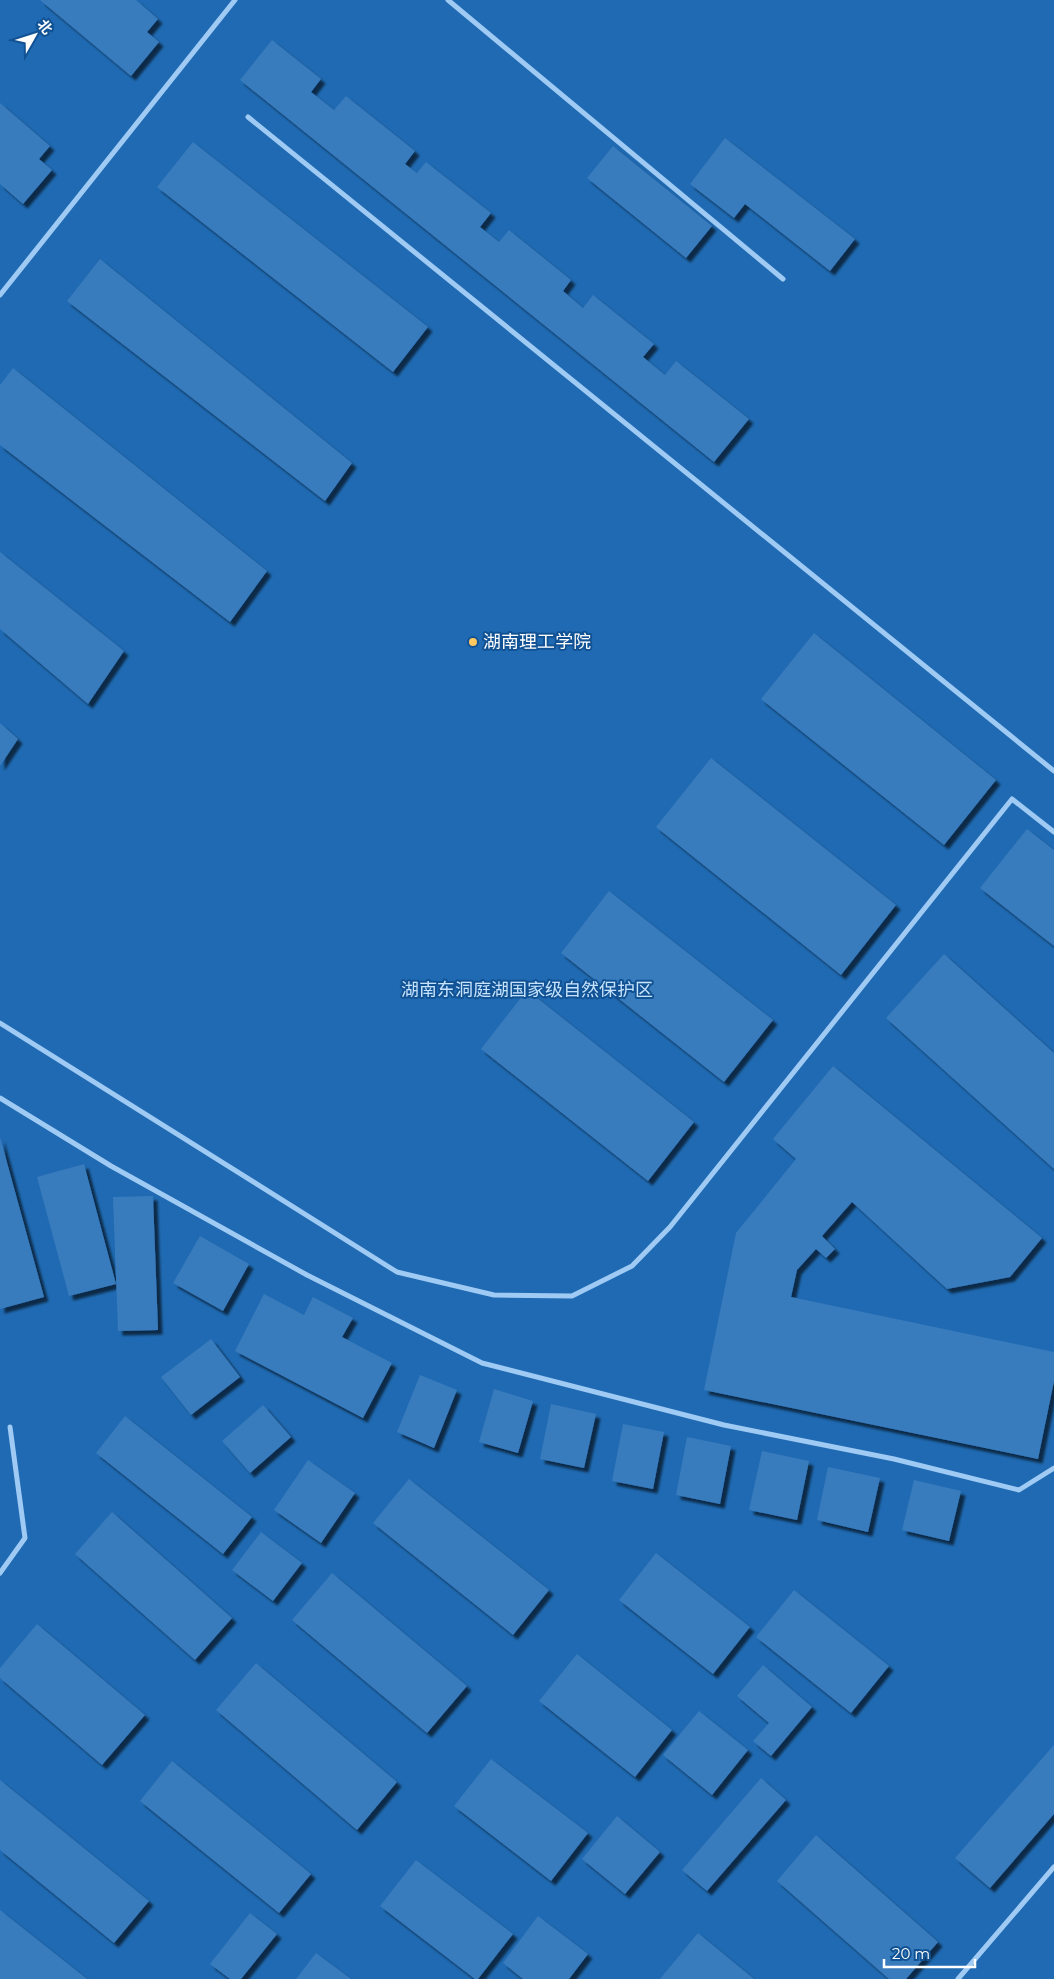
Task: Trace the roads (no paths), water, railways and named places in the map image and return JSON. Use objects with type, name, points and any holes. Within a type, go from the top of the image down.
[{"type":"street","points":[[0,296],[235,0]]},
{"type":"street","points":[[448,0],[783,279]]},
{"type":"street","points":[[248,117],[1054,770]]},
{"type":"street","points":[[0,1023],[397,1272],[494,1295],[572,1296],[632,1266],[670,1226],[1012,799],[1054,832]]},
{"type":"street","points":[[0,1098],[111,1166],[298,1270],[482,1363],[724,1425],[894,1459],[1019,1490],[1054,1468]]},
{"type":"street","points":[[0,1573],[25,1538],[10,1427]]},
{"type":"street","points":[[958,1979],[1054,1867]]},
{"type":"place","name":"湖南理工学院","points":[[473,642]]},
{"type":"park label","name":"湖南东洞庭湖国家级自然保护区","points":[[527,990]]}]
